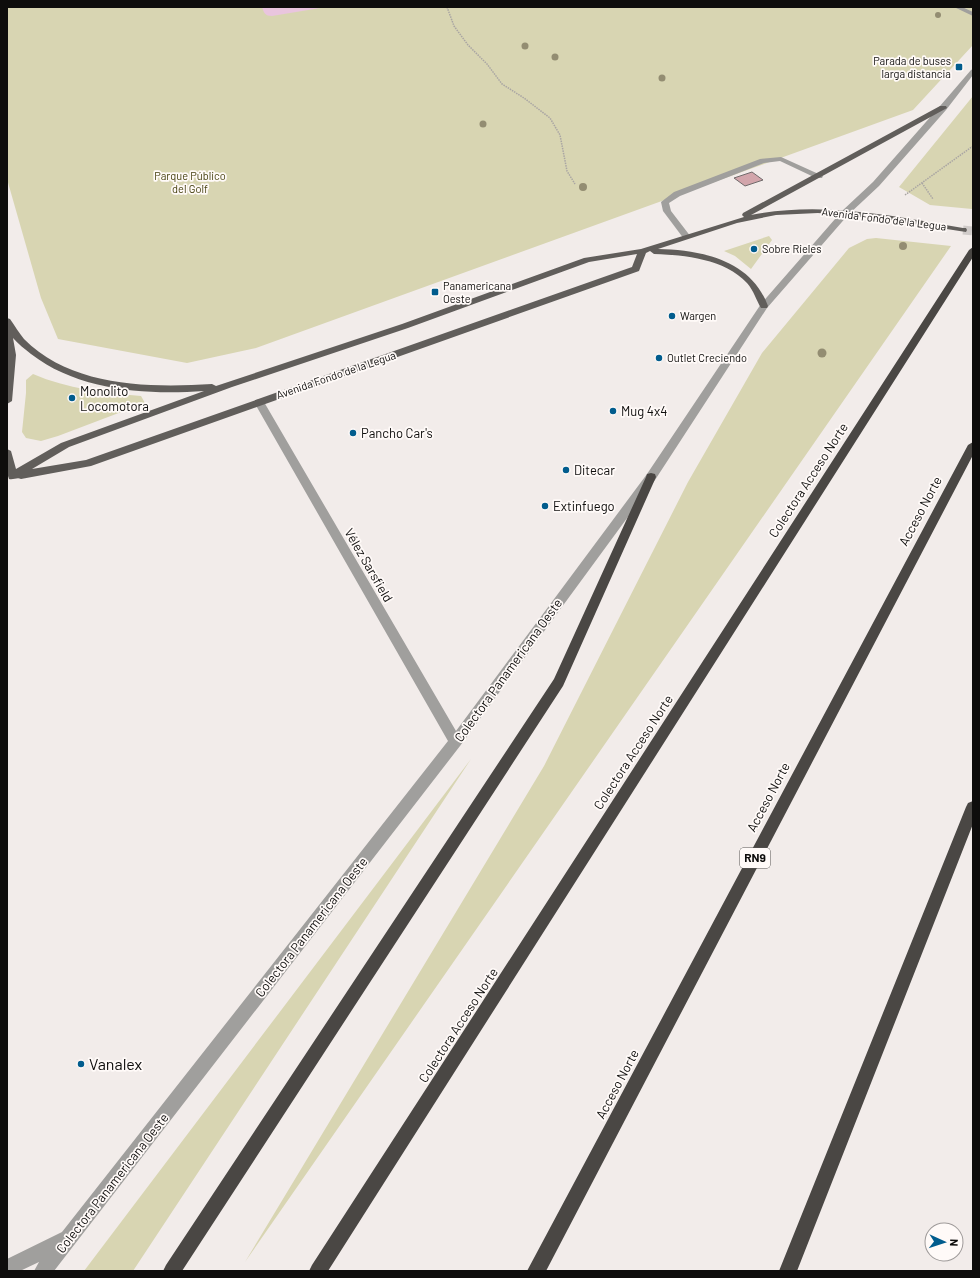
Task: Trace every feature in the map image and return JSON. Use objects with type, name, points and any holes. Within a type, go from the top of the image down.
[{"type":"highway","name":"Colectora Acceso Norte","points":[[318,1271],[971,253]]},
{"type":"highway","name":"Acceso Norte","points":[[536,1271],[973,445]]},
{"type":"highway","points":[[172,1271],[558,682],[651,477]]},
{"type":"highway","points":[[788,1271],[973,807]]},
{"type":"main road","points":[[735,221],[943,108]]},
{"type":"main road","name":"Avenida Fondo de la Legua","points":[[10,478],[65,445],[229,385],[405,326],[587,260],[642,251],[735,221],[796,211],[818,211],[882,217],[963,230]]},
{"type":"main road","points":[[642,251],[679,251],[701,255],[721,262],[738,272],[752,284],[758,291],[764,306]]},
{"type":"main road","name":"Avenida Fondo de la Legua","points":[[10,478],[87,463],[636,269],[642,251]]},
{"type":"main road","points":[[7,322],[23,343],[48,362],[83,377],[125,386],[158,389],[194,389],[229,385]]},
{"type":"main road","points":[[7,322],[12,355],[7,401]]},
{"type":"main road","points":[[7,453],[10,478]]},
{"type":"street","points":[[957,7],[973,14]]},
{"type":"street","name":"Colectora Panamericana Oeste","points":[[43,1271],[455,742],[651,477],[764,306],[845,213],[876,184],[943,108],[973,71]]},
{"type":"street","points":[[687,236],[667,211],[665,202],[677,194],[763,161],[781,159],[819,176]]},
{"type":"street","name":"Vélez Sarsfield","points":[[259,402],[455,742]]},
{"type":"street","points":[[7,1268],[70,1238]]},
{"type":"path","points":[[447,7],[454,26],[468,45],[487,64],[502,84],[524,98],[550,118],[560,135],[567,171],[575,184]]},
{"type":"path","points":[[903,197],[973,146]]},
{"type":"path","points":[[922,183],[934,201]]},
{"type":"green space","name":"Parque Público del Golf","points":[[7,7],[973,7],[973,45],[913,110],[256,348],[187,363],[58,339],[41,298],[7,179]]},
{"type":"green space","points":[[973,96],[972,209],[930,205],[899,187]]},
{"type":"green space","points":[[769,236],[772,240],[751,269],[735,256],[724,251]]},
{"type":"green space","points":[[876,238],[951,246],[245,1262],[544,766],[688,482],[762,353],[849,248],[867,239]]},
{"type":"green space","points":[[33,374],[73,387],[100,392],[141,396],[145,403],[41,441],[26,438],[22,432],[26,380]]},
{"type":"green space","points":[[471,759],[133,1271],[84,1271]]},
{"type":"shaded area","points":[[262,7],[326,7],[272,16],[265,14]]},
{"type":"building","points":[[752,172],[763,180],[745,186],[734,178]]},
{"type":"tunnel","points":[[963,230],[973,231]]},
{"type":"place","name":"Parada de buses larga distancia","points":[[959,67]]},
{"type":"place","name":"Sobre Rieles","points":[[754,249]]},
{"type":"place","name":"Panamericana Oeste","points":[[435,292]]},
{"type":"place","name":"Wargen","points":[[672,316]]},
{"type":"place","name":"Outlet Creciendo","points":[[659,358]]},
{"type":"place","name":"Monolito Locomotora","points":[[72,398]]},
{"type":"place","name":"Mug 4x4","points":[[613,411]]},
{"type":"place","name":"Pancho Car's","points":[[353,433]]},
{"type":"place","name":"Ditecar","points":[[566,470]]},
{"type":"place","name":"Extinfuego","points":[[545,506]]},
{"type":"place","name":"Vanalex","points":[[81,1064]]}]
